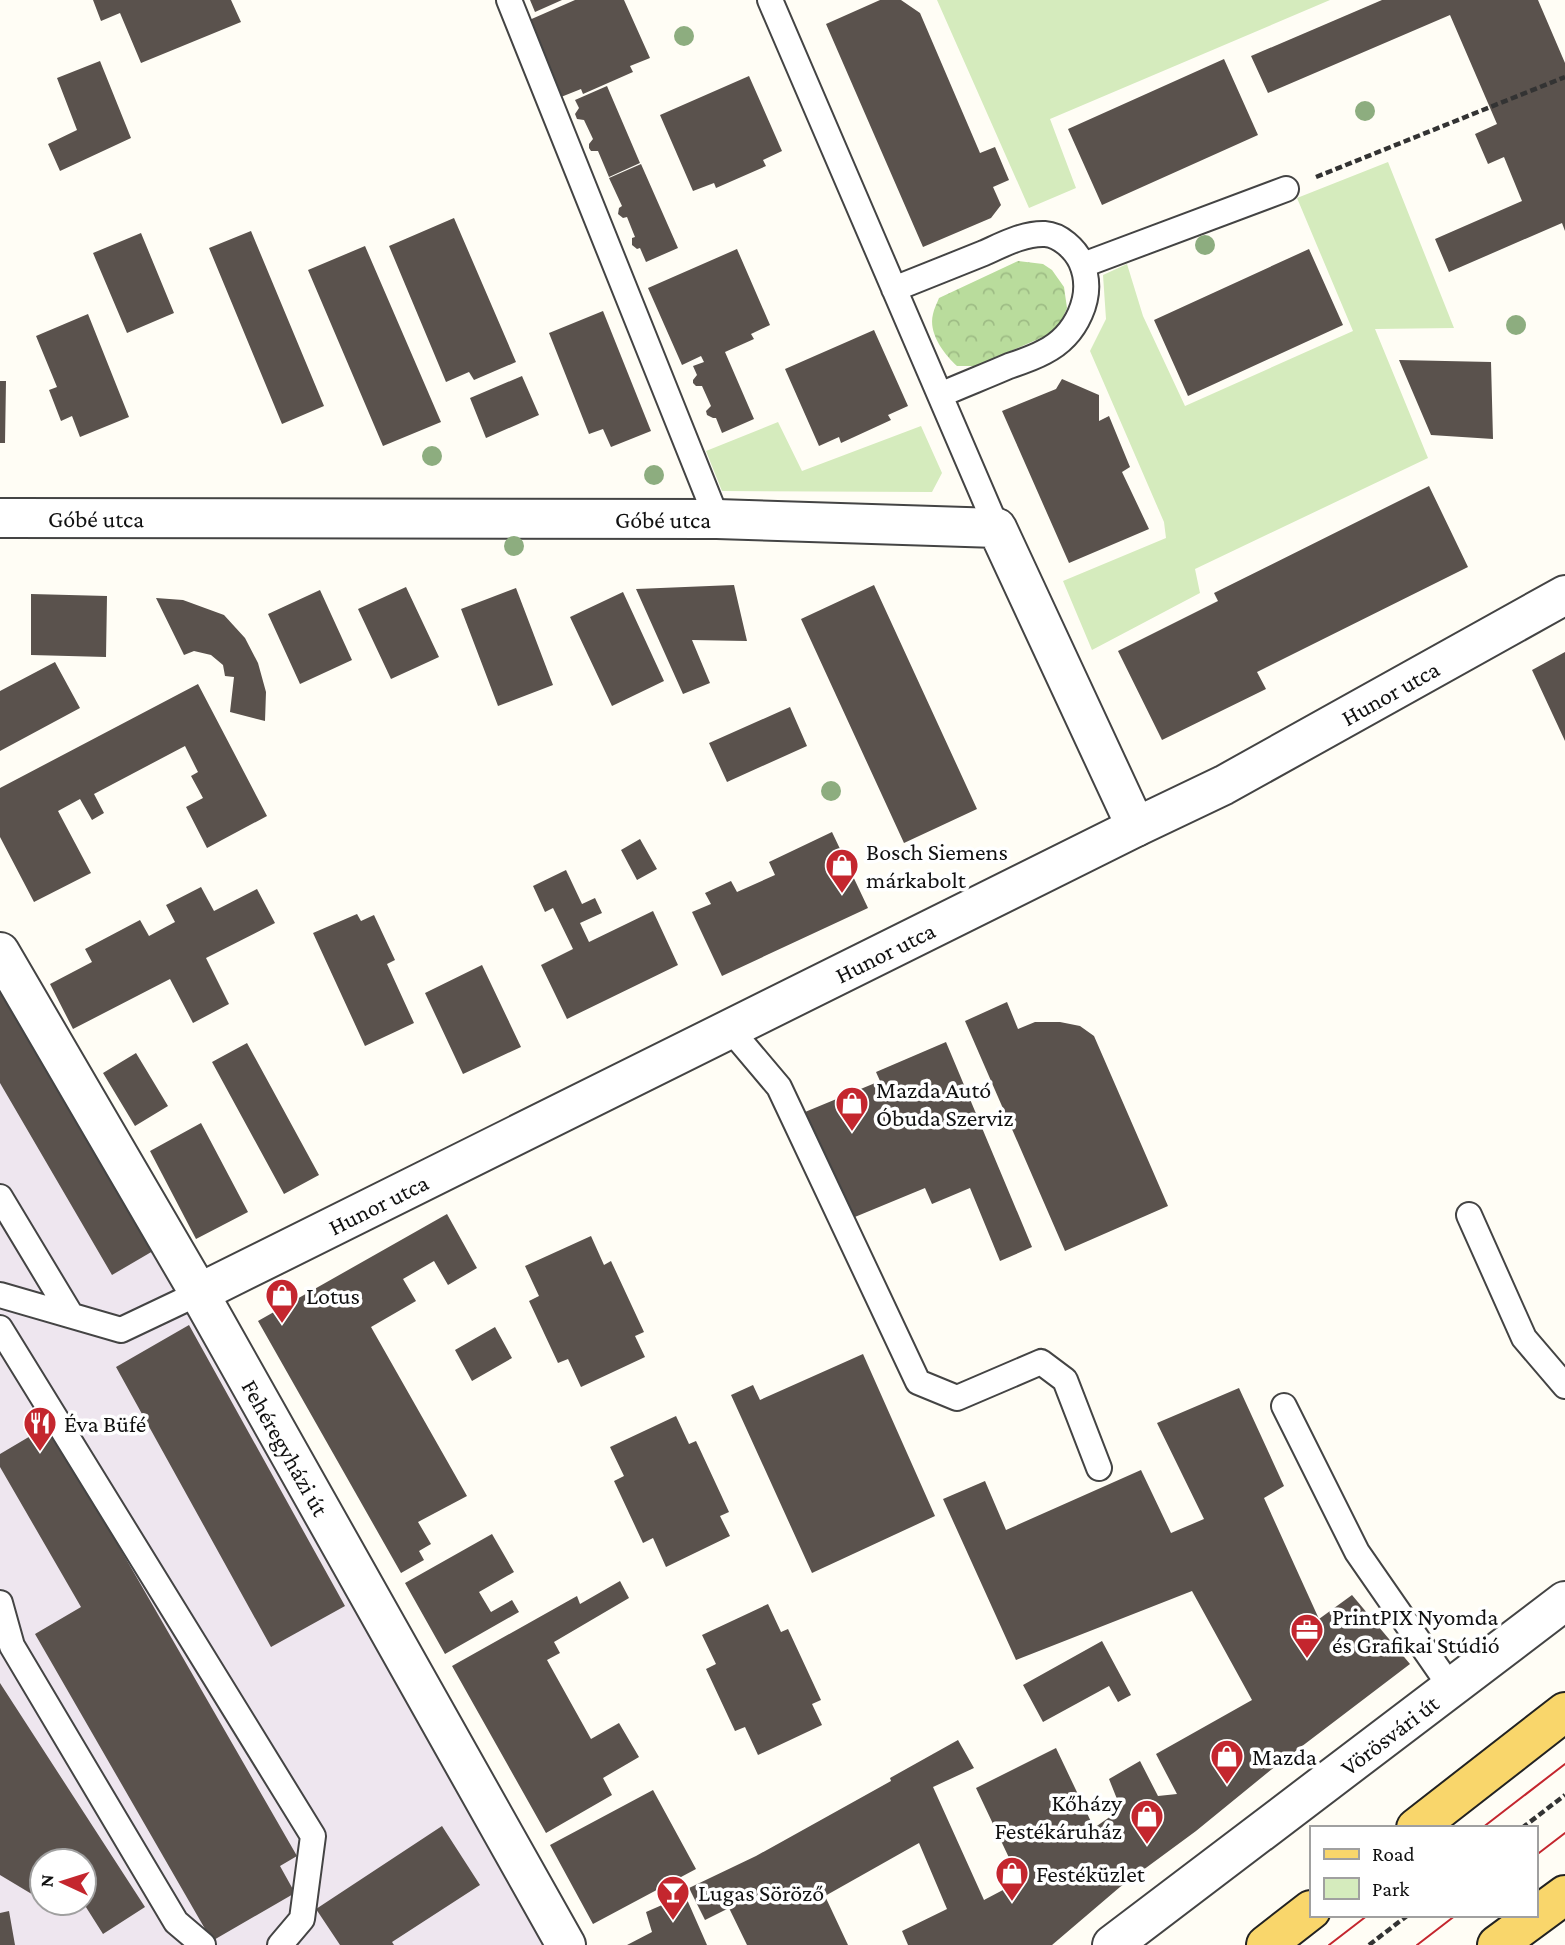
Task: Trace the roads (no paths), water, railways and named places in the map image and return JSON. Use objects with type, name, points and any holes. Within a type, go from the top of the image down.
[{"type":"main road","points":[[1419,1826],[1565,1712]]},
{"type":"main road","points":[[1537,1916],[1565,1895]]},
{"type":"main road","points":[[1266,1945],[1310,1911]]},
{"type":"main road","points":[[1497,1945],[1535,1917]]},
{"type":"street","name":"Góbé utca","points":[[0,518],[716,519],[997,528]]},
{"type":"street","points":[[997,528],[1136,827]]},
{"type":"street","name":"Hunor utca","points":[[199,1293],[1224,785],[1565,595]]},
{"type":"street","name":"Fehéregyházi út","points":[[0,952],[199,1293],[566,1945]]},
{"type":"street","name":"Vörösvári út","points":[[1112,1945],[1565,1601]]},
{"type":"lane","points":[[509,0],[716,519]]},
{"type":"lane","points":[[770,0],[997,528]]},
{"type":"lane","points":[[1083,265],[1286,190]]},
{"type":"lane","points":[[894,289],[1010,242],[1045,234],[1057,236],[1077,253],[1083,265],[1086,280],[1085,305],[1073,327],[1062,338],[1046,352],[940,395]]},
{"type":"lane","points":[[730,1029],[779,1087],[918,1382],[957,1398],[1041,1362],[1065,1380],[1099,1468]]},
{"type":"lane","points":[[0,1197],[71,1315]]},
{"type":"lane","points":[[1469,1215],[1524,1338],[1565,1386]]},
{"type":"lane","points":[[0,1295],[121,1330],[199,1293]]},
{"type":"lane","points":[[0,1328],[313,1836],[302,1919],[280,1945]]},
{"type":"lane","points":[[1284,1406],[1357,1552],[1452,1689]]},
{"type":"lane","points":[[2,1612],[12,1646],[168,1910],[176,1922],[203,1945]]},
{"type":"tram line","points":[[1485,1826],[1565,1764]]},
{"type":"tram line","points":[[1537,1854],[1565,1833]]},
{"type":"tram line","points":[[1329,1945],[1365,1917]]},
{"type":"tram line","points":[[1417,1945],[1453,1917]]},
{"type":"place","name":"Bosch Siemens márkabolt","points":[[842,895]]},
{"type":"place","name":"Mazda Autó Óbuda Szerviz","points":[[852,1133]]},
{"type":"place","name":"Lotus","points":[[282,1325]]},
{"type":"place","name":"Éva Büfé","points":[[40,1453]]},
{"type":"place","name":"PrintPIX Nyomda és Grafikai Stúdió","points":[[1307,1660]]},
{"type":"place","name":"Mazda","points":[[1227,1786]]},
{"type":"place","name":"Kőházy Festékáruház","points":[[1147,1846]]},
{"type":"place","name":"Festéküzlet","points":[[1012,1903]]},
{"type":"place","name":"Lugas Söröző","points":[[673,1922]]}]
